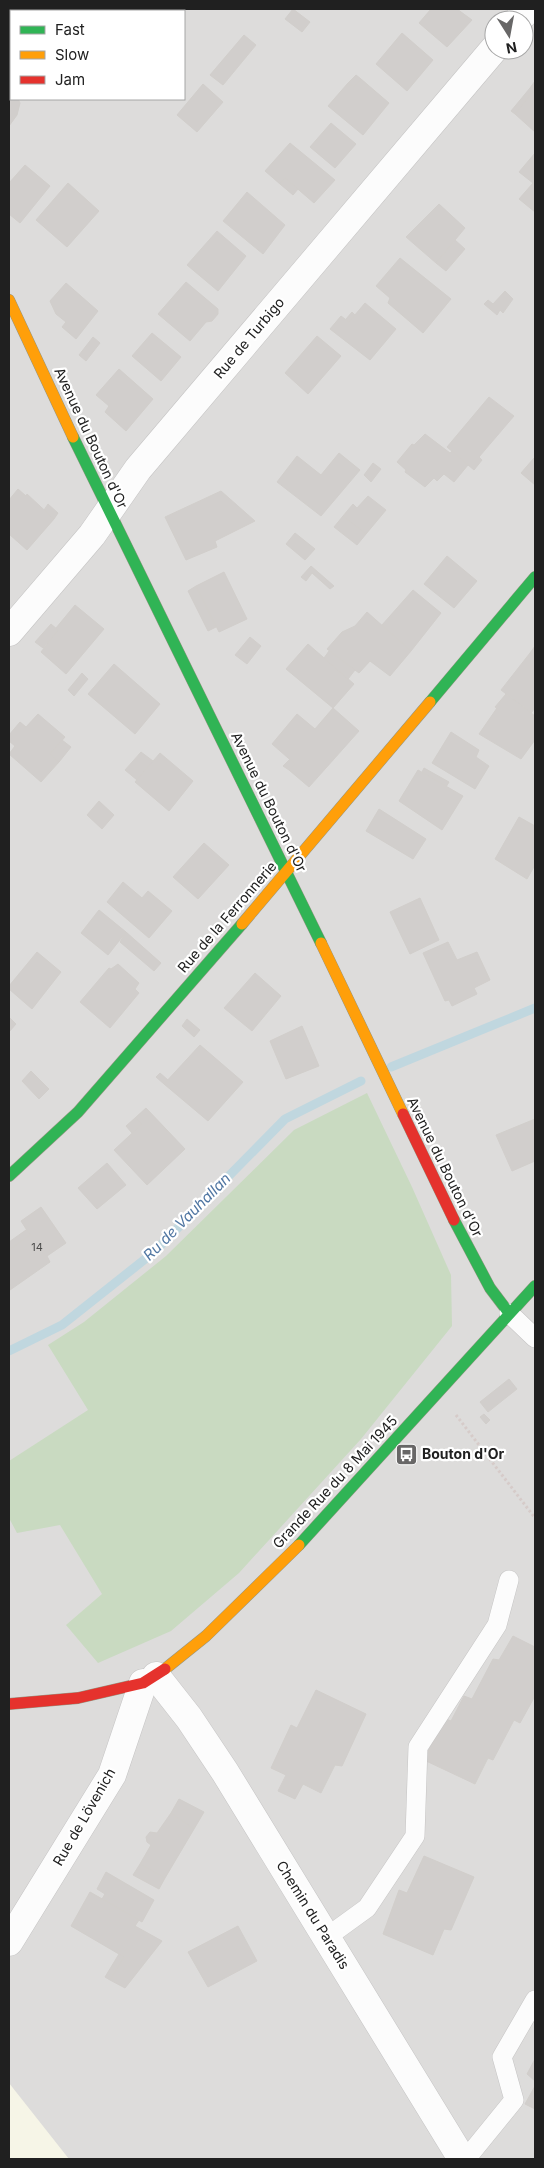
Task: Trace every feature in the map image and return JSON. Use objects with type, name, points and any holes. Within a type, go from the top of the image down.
[{"type":"street","name":"Rue de Turbigo","points":[[9,632],[92,535],[138,469],[485,60]]},
{"type":"street","name":"Avenue du Bouton d'Or","points":[[9,300],[108,511],[287,872],[471,1255],[490,1288],[509,1313]]},
{"type":"street","name":"Rue de la Ferronnerie","points":[[9,1176],[78,1112],[287,872],[535,577]]},
{"type":"street","name":"Grande Rue du 8 Mai 1945","points":[[150,1680],[206,1636],[308,1536],[535,1286]]},
{"type":"street","points":[[9,1704],[78,1698],[150,1680]]},
{"type":"street","name":"Chemin du Paradis","points":[[150,1680],[189,1718],[226,1772],[464,2159]]},
{"type":"street","name":"Rue de Lövenich","points":[[9,1942],[112,1775],[150,1680]]},
{"type":"lane","points":[[509,1313],[535,1310]]},
{"type":"lane","points":[[509,1313],[535,1338]]},
{"type":"lane","points":[[327,1937],[367,1908],[414,1836],[418,1747],[497,1625],[509,1580]]},
{"type":"lane","points":[[464,2159],[514,2100],[502,2057],[535,2000]]},
{"type":"path","points":[[438,1393],[480,1444],[535,1518]]},
{"type":"shaded area","points":[[9,9],[535,9],[535,2159],[9,2159]]},
{"type":"shaded area","points":[[9,2083],[69,2159],[9,2159]]},
{"type":"green space","points":[[367,1093],[451,1275],[452,1326],[361,1439],[239,1573],[171,1631],[98,1663],[66,1625],[102,1594],[60,1525],[17,1533],[9,1518],[9,1461],[88,1410],[48,1345],[84,1322],[166,1256],[294,1130]]},
{"type":"building","points":[[87,9],[134,10],[88,10]]},
{"type":"building","points":[[293,9],[310,22],[302,32],[285,19]]},
{"type":"building","points":[[431,9],[457,9],[472,20],[447,47],[419,23]]},
{"type":"building","points":[[402,33],[433,60],[407,91],[376,64]]},
{"type":"building","points":[[244,35],[256,45],[223,85],[210,75]]},
{"type":"building","points":[[356,75],[361,79],[354,87],[348,83]]},
{"type":"building","points":[[361,79],[389,103],[363,135],[328,106],[348,83],[354,87]]},
{"type":"building","points":[[535,81],[535,132],[515,114],[533,91],[530,88]]},
{"type":"building","points":[[203,84],[223,102],[197,132],[177,115]]},
{"type":"building","points":[[530,88],[533,91],[515,114],[511,111]]},
{"type":"building","points":[[9,91],[10,100],[18,100],[20,103],[17,115],[9,126]]},
{"type":"building","points":[[331,123],[356,144],[335,168],[310,147]]},
{"type":"building","points":[[290,143],[335,180],[314,203],[285,178],[280,184],[265,171]]},
{"type":"building","points":[[535,153],[535,212],[519,199],[533,183],[519,172]]},
{"type":"building","points":[[25,165],[50,186],[20,223],[9,214],[9,183]]},
{"type":"building","points":[[285,178],[298,189],[293,195],[280,184]]},
{"type":"building","points":[[68,183],[99,211],[67,247],[36,220]]},
{"type":"building","points":[[247,192],[285,225],[263,254],[223,221]]},
{"type":"building","points":[[439,204],[465,228],[436,263],[406,237]]},
{"type":"building","points":[[217,231],[246,256],[218,291],[187,265]]},
{"type":"building","points":[[455,240],[465,249],[446,271],[436,263]]},
{"type":"building","points":[[400,258],[451,299],[423,333],[388,303],[390,298],[376,286]]},
{"type":"building","points":[[186,282],[218,309],[218,314],[212,321],[206,322],[190,341],[158,314]]},
{"type":"building","points":[[66,283],[98,311],[76,339],[62,327],[66,322],[56,314],[50,301]]},
{"type":"building","points":[[505,291],[513,299],[503,313],[500,310],[497,315],[484,304],[488,300],[493,304]]},
{"type":"building","points":[[365,303],[396,329],[370,360],[330,329],[341,316],[349,322]]},
{"type":"building","points":[[352,312],[355,315],[349,322],[346,319]]},
{"type":"building","points":[[152,333],[181,357],[161,381],[132,356]]},
{"type":"building","points":[[317,336],[341,356],[308,394],[285,373]]},
{"type":"building","points":[[93,337],[100,343],[86,361],[79,355]]},
{"type":"building","points":[[119,369],[153,399],[126,431],[105,412],[109,406],[96,395]]},
{"type":"building","points":[[489,397],[514,416],[479,457],[482,460],[474,470],[447,447]]},
{"type":"building","points":[[425,434],[450,453],[452,451],[468,465],[454,482],[444,474],[437,481],[434,478],[425,487],[405,472],[406,470],[397,462],[412,444],[414,445]]},
{"type":"building","points":[[339,453],[360,470],[321,516],[277,482],[297,456],[321,475]]},
{"type":"building","points":[[535,459],[535,485],[521,473]]},
{"type":"building","points":[[373,463],[381,469],[371,482],[364,475]]},
{"type":"building","points":[[18,489],[26,496],[27,494],[54,519],[27,550],[9,534],[9,500]]},
{"type":"building","points":[[221,491],[255,521],[215,541],[217,547],[186,560],[165,517]]},
{"type":"building","points":[[368,496],[386,510],[366,534],[343,516],[353,504],[357,508]]},
{"type":"building","points":[[48,504],[58,513],[54,519],[44,510]]},
{"type":"building","points":[[343,516],[366,534],[357,545],[334,527]]},
{"type":"building","points":[[295,533],[315,549],[305,560],[286,544]]},
{"type":"building","points":[[447,556],[477,581],[454,608],[424,584]]},
{"type":"building","points":[[311,566],[334,586],[330,589],[312,573],[306,581],[301,577]]},
{"type":"building","points":[[224,572],[247,619],[219,632],[196,586]]},
{"type":"building","points":[[196,586],[216,627],[208,631],[188,591]]},
{"type":"building","points":[[413,590],[441,613],[411,651],[382,625]]},
{"type":"building","points":[[75,605],[104,629],[66,674],[41,652],[58,630],[56,628]]},
{"type":"building","points":[[367,612],[411,651],[390,676],[370,661],[359,673],[327,649],[342,632],[355,626]]},
{"type":"building","points":[[51,624],[58,630],[43,648],[35,642]]},
{"type":"building","points":[[250,637],[261,646],[247,664],[235,655]]},
{"type":"building","points":[[308,644],[354,684],[333,708],[286,669]]},
{"type":"building","points":[[535,646],[535,658],[530,653]]},
{"type":"building","points":[[329,651],[355,670],[348,679],[324,658]]},
{"type":"building","points":[[530,653],[535,658],[535,708],[531,713],[501,690]]},
{"type":"building","points":[[114,664],[160,704],[135,734],[88,694]]},
{"type":"building","points":[[82,673],[88,679],[74,696],[68,690]]},
{"type":"building","points":[[506,694],[535,716],[535,740],[521,759],[479,734],[497,708],[495,707]]},
{"type":"building","points":[[333,708],[359,731],[309,787],[289,770],[295,764],[272,744],[297,714],[315,729]]},
{"type":"building","points":[[38,714],[65,737],[50,754],[59,762],[41,782],[9,754],[15,746],[9,741],[9,735],[20,722],[26,727]]},
{"type":"building","points":[[451,732],[479,750],[476,757],[489,766],[475,789],[432,763]]},
{"type":"building","points":[[62,740],[71,747],[59,762],[50,754]]},
{"type":"building","points":[[141,752],[153,761],[137,780],[125,770]]},
{"type":"building","points":[[160,753],[193,781],[169,811],[135,782]]},
{"type":"building","points":[[290,759],[295,764],[289,770],[283,766]]},
{"type":"building","points":[[424,768],[449,782],[446,787],[422,772]]},
{"type":"building","points":[[418,770],[463,796],[442,830],[399,801]]},
{"type":"building","points":[[99,801],[114,815],[102,829],[87,815]]},
{"type":"building","points":[[379,809],[426,839],[413,859],[366,831]]},
{"type":"building","points":[[519,817],[535,826],[535,865],[527,879],[495,859]]},
{"type":"building","points":[[204,843],[229,865],[198,899],[173,877]]},
{"type":"building","points":[[123,882],[142,898],[148,891],[172,911],[149,938],[107,902]]},
{"type":"building","points":[[420,898],[439,940],[410,954],[390,912]]},
{"type":"building","points":[[99,910],[126,932],[108,955],[81,933]]},
{"type":"building","points":[[126,932],[161,963],[154,971],[120,942]]},
{"type":"building","points":[[448,942],[457,960],[477,952],[490,980],[474,988],[477,994],[452,1006],[449,1000],[445,1001],[423,953]]},
{"type":"building","points":[[37,952],[61,972],[32,1009],[9,989],[9,986]]},
{"type":"building","points":[[118,964],[139,983],[135,989],[139,993],[110,1028],[80,1002],[109,968],[111,969]]},
{"type":"building","points":[[255,973],[281,996],[252,1031],[224,1008]]},
{"type":"building","points":[[9,1017],[16,1024],[9,1032]]},
{"type":"building","points":[[187,1019],[200,1030],[194,1037],[182,1026]]},
{"type":"building","points":[[302,1026],[319,1066],[286,1079],[270,1041]]},
{"type":"building","points":[[200,1045],[243,1082],[208,1121],[164,1084]]},
{"type":"building","points":[[31,1071],[49,1089],[39,1099],[22,1081]]},
{"type":"building","points":[[160,1073],[168,1080],[164,1084],[156,1077]]},
{"type":"building","points":[[146,1108],[185,1149],[147,1185],[114,1150],[142,1124],[135,1118]]},
{"type":"building","points":[[135,1118],[142,1124],[132,1133],[126,1126]]},
{"type":"building","points":[[535,1119],[535,1161],[512,1171],[496,1135]]},
{"type":"building","points":[[107,1163],[126,1185],[97,1209],[78,1188]]},
{"type":"building","points":[[41,1207],[66,1243],[47,1256],[50,1262],[10,1290],[9,1250],[30,1235],[21,1221]]},
{"type":"building","points":[[26,1230],[30,1235],[9,1250],[9,1242]]},
{"type":"building","points":[[509,1379],[517,1389],[488,1412],[480,1402]]},
{"type":"building","points":[[484,1414],[490,1420],[486,1424],[480,1417]]},
{"type":"building","points":[[513,1636],[535,1647],[535,1696],[520,1723],[514,1720],[493,1760],[488,1758],[475,1784],[424,1760],[444,1718],[451,1721],[464,1696],[472,1699],[493,1659],[499,1660]]},
{"type":"building","points":[[316,1690],[366,1714],[342,1766],[335,1765],[321,1793],[303,1784],[295,1799],[278,1791],[286,1775],[271,1768],[291,1725],[297,1728]]},
{"type":"building","points":[[179,1799],[204,1812],[194,1829],[171,1813]]},
{"type":"building","points":[[171,1813],[194,1829],[165,1878],[140,1864],[151,1845],[147,1842],[146,1837],[150,1832],[157,1833]]},
{"type":"building","points":[[424,1856],[474,1877],[451,1930],[444,1929],[433,1955],[383,1934],[399,1890],[407,1893]]},
{"type":"building","points":[[140,1864],[165,1878],[159,1889],[133,1875]]},
{"type":"building","points":[[106,1872],[154,1900],[142,1922],[102,1899],[105,1894],[97,1889]]},
{"type":"building","points":[[90,1892],[139,1920],[135,1926],[162,1941],[125,1988],[110,1980],[124,1957],[71,1926]]},
{"type":"building","points":[[238,1926],[257,1961],[208,1987],[188,1952]]},
{"type":"building","points":[[119,1954],[124,1957],[110,1980],[105,1977]]},
{"type":"building","points":[[535,2059],[535,2081],[527,2074]]},
{"type":"building","points":[[535,2086],[535,2109],[525,2104]]},
{"type":"waterway","name":"Ru de Vauhallan","points":[[391,1067],[535,1008]]},
{"type":"waterway","name":"Ru de Vauhallan","points":[[9,1351],[62,1325],[154,1252],[285,1119],[361,1081]]},
{"type":"traffic: fast","points":[[73,437],[321,943]]},
{"type":"traffic: fast","points":[[430,702],[535,577]]},
{"type":"traffic: fast","points":[[9,1176],[78,1112],[242,924]]},
{"type":"traffic: fast","points":[[454,1220],[490,1288],[509,1313]]},
{"type":"traffic: fast","points":[[299,1545],[535,1286]]},
{"type":"traffic: slow","points":[[9,300],[73,437]]},
{"type":"traffic: slow","points":[[242,924],[430,702]]},
{"type":"traffic: slow","points":[[321,943],[403,1114]]},
{"type":"traffic: slow","points":[[165,1669],[206,1636],[299,1545]]},
{"type":"traffic: jam","points":[[403,1114],[454,1220]]},
{"type":"traffic: jam","points":[[9,1704],[78,1698],[143,1683],[165,1669]]},
{"type":"place","name":"Bouton d'Or","points":[[406,1454]]}]
